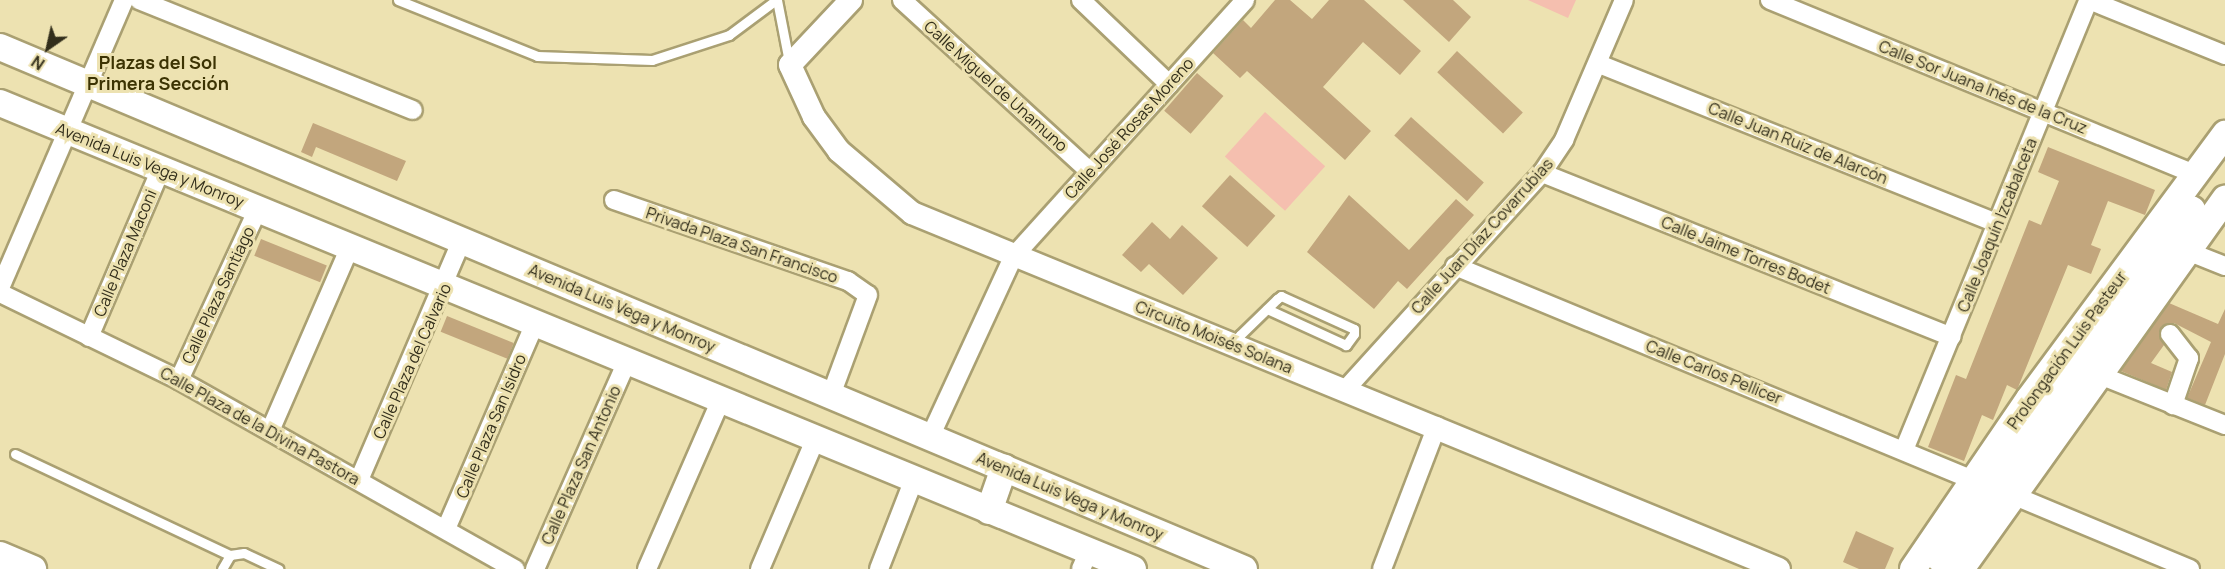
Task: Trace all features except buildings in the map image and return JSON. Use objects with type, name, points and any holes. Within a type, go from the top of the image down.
[{"type":"main road","name":"Avenida Luis Vega y Monroy","points":[[0,47],[1244,569]]},
{"type":"main road","name":"Avenida Luis Vega y Monroy","points":[[0,103],[914,479],[989,511],[1085,560],[1133,569]]},
{"type":"main road","name":"Prolongación Luis Pasteur","points":[[1913,569],[1973,480],[2225,134]]},
{"type":"main road","name":"Prolongación Luis Pasteur","points":[[1932,569],[2225,164]]},
{"type":"main road","points":[[1961,569],[2010,494],[2225,199]]},
{"type":"main road","points":[[989,511],[1004,468]]},
{"type":"main road","points":[[0,555],[33,569]]},
{"type":"street","points":[[0,288],[124,0]]},
{"type":"street","points":[[139,0],[413,110]]},
{"type":"street","points":[[790,64],[851,0]]},
{"type":"street","name":"Calle Miguel de Unamuno","points":[[902,0],[1089,171]]},
{"type":"street","points":[[1081,0],[1169,84]]},
{"type":"street","name":"Calle José Rosas Moreno","points":[[930,437],[1013,257],[1245,0]]},
{"type":"street","name":"Calle Juan Díaz Covarrubias","points":[[1344,390],[1542,173],[1564,140],[1599,64],[1624,0]]},
{"type":"street","name":"Calle Sor Juana Inés de la Cruz","points":[[1770,0],[2196,175]]},
{"type":"street","points":[[2089,0],[2225,56]]},
{"type":"street","name":"Calle Joaquín Izcabalceta","points":[[1904,450],[2089,0]]},
{"type":"street","name":"Circuito Moisés Solana","points":[[790,64],[814,117],[839,151],[869,180],[912,213],[1013,257],[1437,426],[1779,569]]},
{"type":"street","name":"Calle Juan Ruiz de Alarcón","points":[[1599,64],[1997,223]]},
{"type":"street","name":"Calle Plaza Maconi","points":[[89,337],[161,169]]},
{"type":"street","name":"Calle Jaime Torres Bodet","points":[[1542,173],[1951,337]]},
{"type":"street","name":"Privada Plaza San Francisco","points":[[614,200],[848,281],[868,295],[831,395]]},
{"type":"street","name":"Calle Plaza Santiago","points":[[179,380],[258,209]]},
{"type":"street","name":"Calle Plaza del Calvario","points":[[360,480],[445,286],[462,240]]},
{"type":"street","points":[[270,431],[350,247]]},
{"type":"street","points":[[2187,251],[2225,266]]},
{"type":"street","name":"Calle Carlos Pellicer","points":[[1455,266],[1973,480]]},
{"type":"street","name":"Calle Plaza de la Divina Pastora","points":[[0,293],[179,380],[515,569]]},
{"type":"street","name":"Calle Plaza San Isidro","points":[[446,529],[535,323]]},
{"type":"street","points":[[2170,334],[2189,358],[2173,405]]},
{"type":"street","name":"Calle Plaza San Antonio","points":[[535,569],[627,361]]},
{"type":"street","points":[[2097,374],[2225,425]]},
{"type":"street","points":[[647,569],[721,400]]},
{"type":"street","points":[[1382,569],[1437,426]]},
{"type":"street","points":[[760,569],[816,438]]},
{"type":"street","points":[[879,569],[914,479]]},
{"type":"street","points":[[2010,494],[2190,569]]},
{"type":"lane","points":[[398,0],[537,56],[652,60],[729,34],[776,0],[781,38],[790,64]]},
{"type":"lane","points":[[1233,345],[1267,309],[1277,299],[1287,298],[1353,329],[1354,334],[1346,345],[1267,309]]},
{"type":"lane","points":[[15,454],[230,555],[244,553],[279,569]]},
{"type":"lane","points":[[222,569],[230,555]]},
{"type":"shaded area","points":[[1528,0],[1576,0],[1568,18]]},
{"type":"shaded area","points":[[1265,112],[1325,166],[1285,211],[1225,157]]},
{"type":"district","name":"Plazas del Sol Primera Sección","points":[[158,73]]}]
